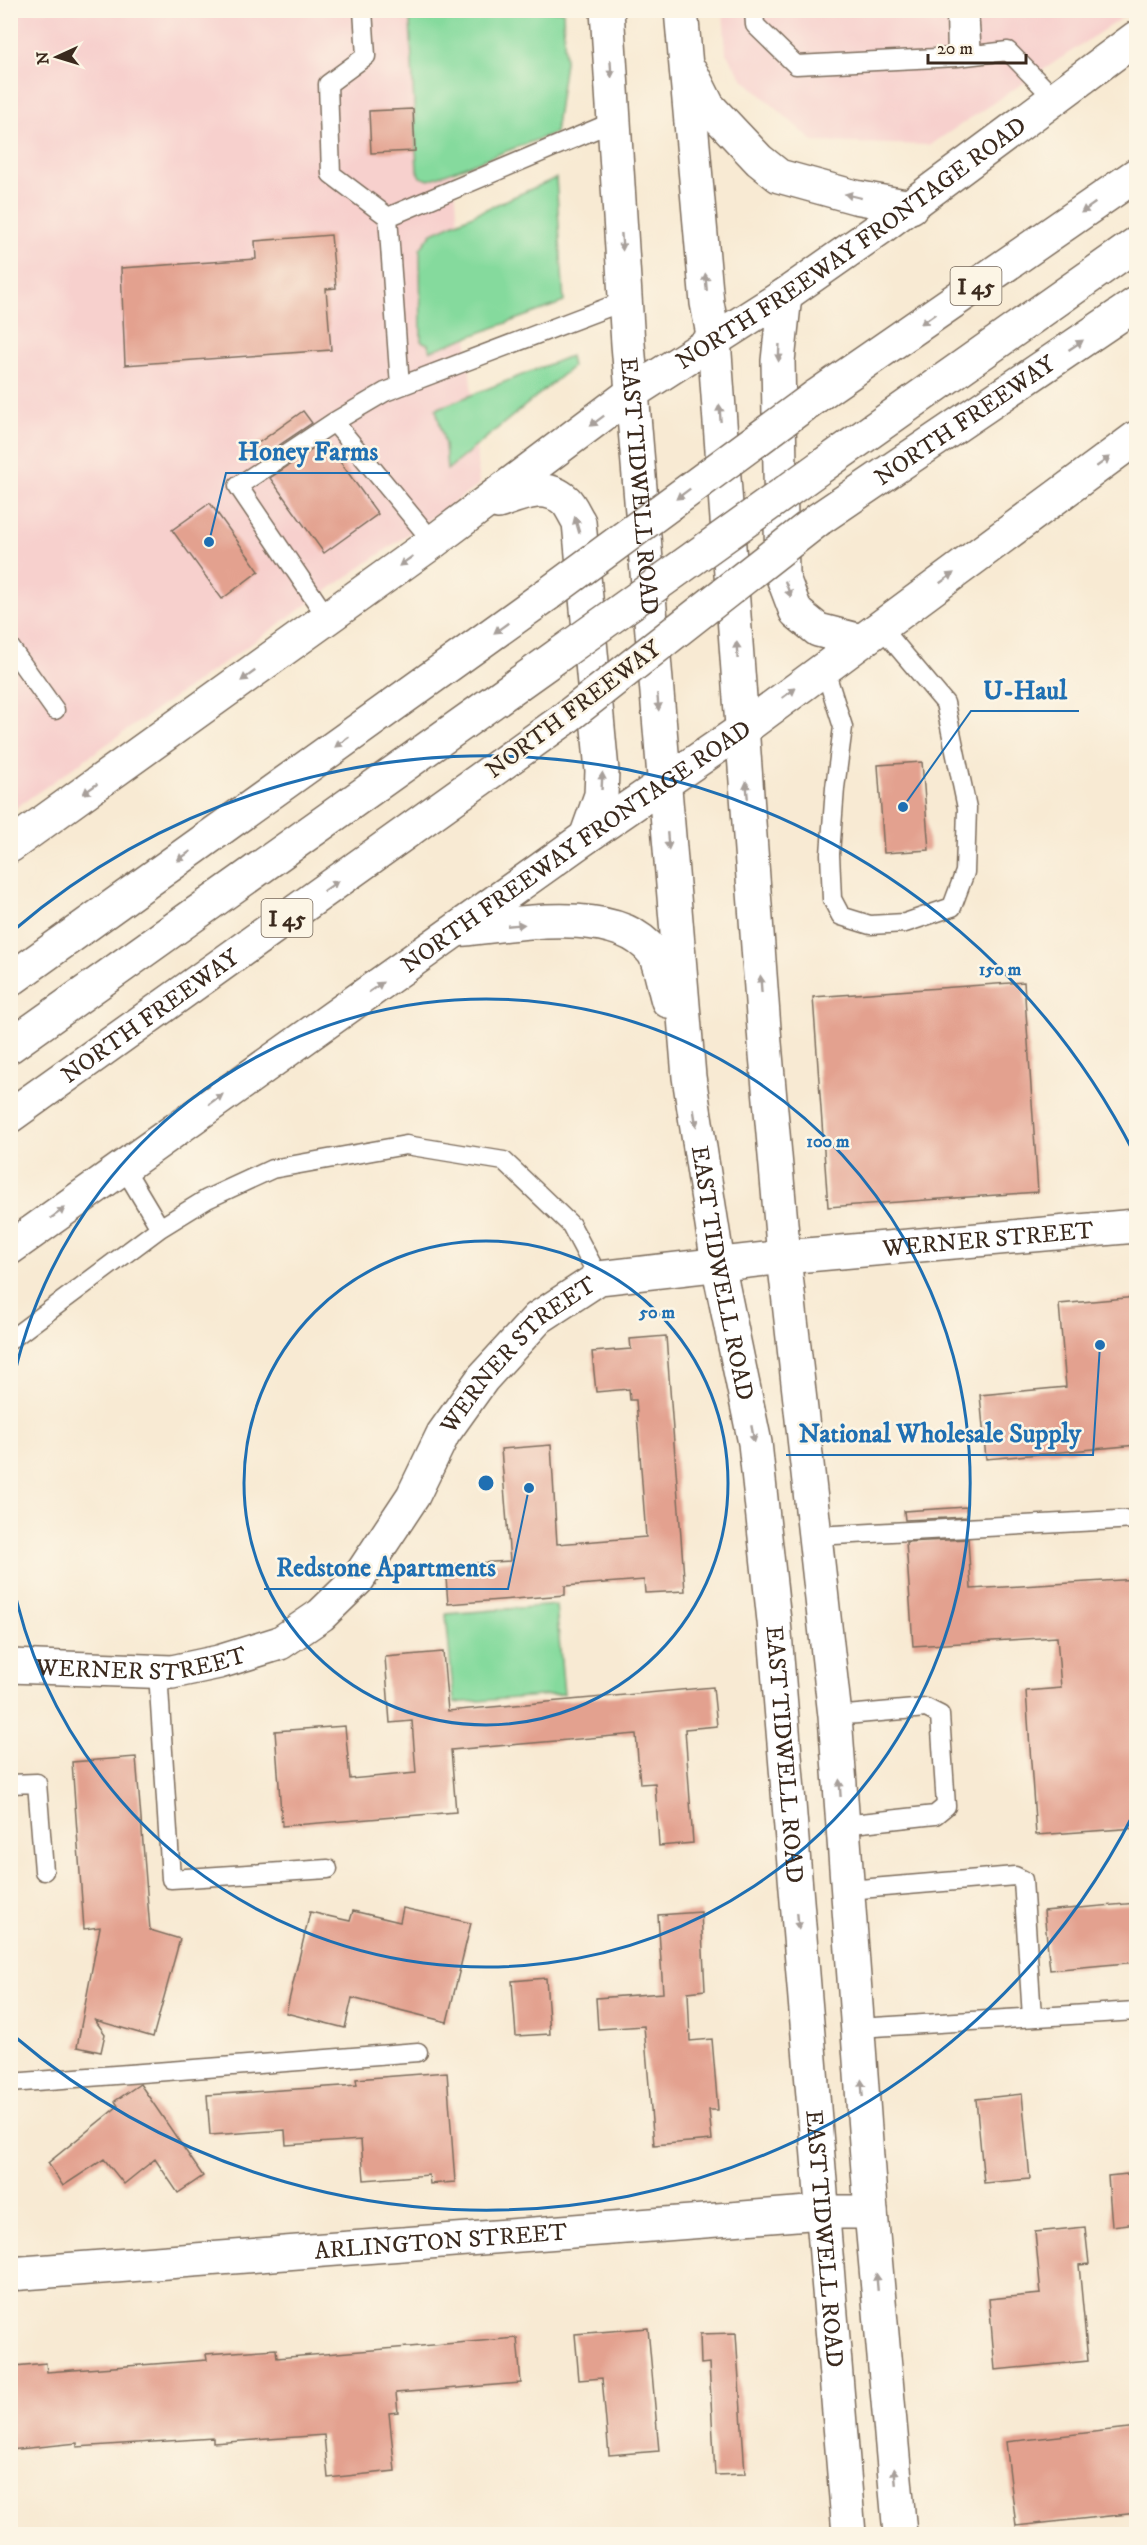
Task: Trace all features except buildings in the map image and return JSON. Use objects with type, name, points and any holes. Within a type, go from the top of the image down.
[{"type":"main road","name":"EAST TIDWELL ROAD","points":[[607,10],[633,392],[663,782],[689,1077],[718,1264],[755,1443],[774,1620],[849,2535]]},
{"type":"main road","name":"EAST TIDWELL ROAD","points":[[681,10],[707,303],[714,340],[765,1043],[784,1257],[835,1716],[871,2212],[900,2535]]},
{"type":"main road","name":"NORTH FREEWAY FRONTAGE ROAD","points":[[10,846],[328,619],[633,392],[785,295],[911,207],[1137,38]]},
{"type":"main road","points":[[686,62],[708,106],[759,160],[779,176],[855,197],[911,207]]},
{"type":"main road","name":"I 45","points":[[10,980],[548,594],[815,397],[1137,175]]},
{"type":"main road","name":"NORTH FREEWAY","points":[[10,1046],[1137,244]]},
{"type":"main road","points":[[785,295],[778,361],[782,574],[796,612],[818,630],[871,634]]},
{"type":"main road","name":"NORTH FREEWAY","points":[[10,1116],[563,720],[819,519],[1137,304]]},
{"type":"main road","name":"NORTH FREEWAY FRONTAGE ROAD","points":[[10,1248],[458,930],[585,837],[743,729],[1137,438]]},
{"type":"main road","points":[[478,509],[531,490],[548,491],[566,501],[579,522],[602,771],[601,795],[585,837]]},
{"type":"main road","points":[[458,930],[576,920],[610,925],[634,935],[654,953],[689,1077]]},
{"type":"main road","name":"WERNER STREET","points":[[10,1666],[172,1672],[219,1662],[280,1643],[321,1615],[358,1579],[413,1496],[443,1434],[483,1378],[538,1318],[599,1278],[784,1257],[1137,1226]]},
{"type":"main road","points":[[774,1620],[825,1617]]},
{"type":"main road","name":"ARLINGTON STREET","points":[[10,2274],[822,2212],[871,2212]]},
{"type":"lane","points":[[363,10],[366,56],[328,84],[331,174],[388,217],[400,386]]},
{"type":"lane","points":[[754,10],[755,25],[796,65],[965,56],[1008,51],[1055,99]]},
{"type":"lane","points":[[956,10],[965,56]]},
{"type":"lane","points":[[965,56],[969,10]]},
{"type":"lane","points":[[388,217],[615,121]]},
{"type":"lane","points":[[328,619],[238,486],[334,422],[385,392],[627,300]]},
{"type":"lane","points":[[334,422],[433,542]]},
{"type":"lane","points":[[825,667],[843,727],[830,854],[832,899],[841,916],[870,926],[905,922],[952,907],[965,872],[967,808],[945,702],[871,634]]},
{"type":"lane","points":[[10,647],[55,710]]},
{"type":"lane","points":[[10,1340],[160,1228],[207,1199],[272,1169],[406,1145],[504,1161],[571,1225],[599,1278]]},
{"type":"lane","points":[[123,1166],[160,1228]]},
{"type":"lane","points":[[815,1536],[1137,1519]]},
{"type":"lane","points":[[158,1672],[171,1879],[328,1869]]},
{"type":"lane","points":[[835,1716],[926,1708],[940,1715],[946,1806],[935,1815],[843,1825]]},
{"type":"lane","points":[[10,1784],[36,1783],[44,1871]]},
{"type":"lane","points":[[848,1890],[1015,1876],[1023,1880],[1032,2017]]},
{"type":"lane","points":[[858,2028],[1137,2011]]},
{"type":"lane","points":[[10,2083],[418,2052]]},
{"type":"shaded area","points":[[1123,10],[1123,17],[930,145],[814,142],[742,78],[726,53],[723,11]]},
{"type":"shaded area","points":[[11,11],[441,11],[479,485],[11,811]]},
{"type":"green space","points":[[425,10],[563,11],[565,62],[555,133],[429,180],[420,177],[417,170],[410,19]]},
{"type":"green space","points":[[556,178],[564,302],[430,351],[428,344],[421,341],[420,249],[432,233]]},
{"type":"green space","points":[[570,356],[572,367],[447,470],[445,445],[436,409]]},
{"type":"green space","points":[[556,1605],[564,1694],[454,1703],[446,1614]]},
{"type":"place","name":"Honey Farms","points":[[209,542]]},
{"type":"place","name":"U-Haul","points":[[903,807]]},
{"type":"place","name":"National Wholesale Supply","points":[[1100,1345]]},
{"type":"place","name":"Redstone Apartments","points":[[529,1488]]}]
